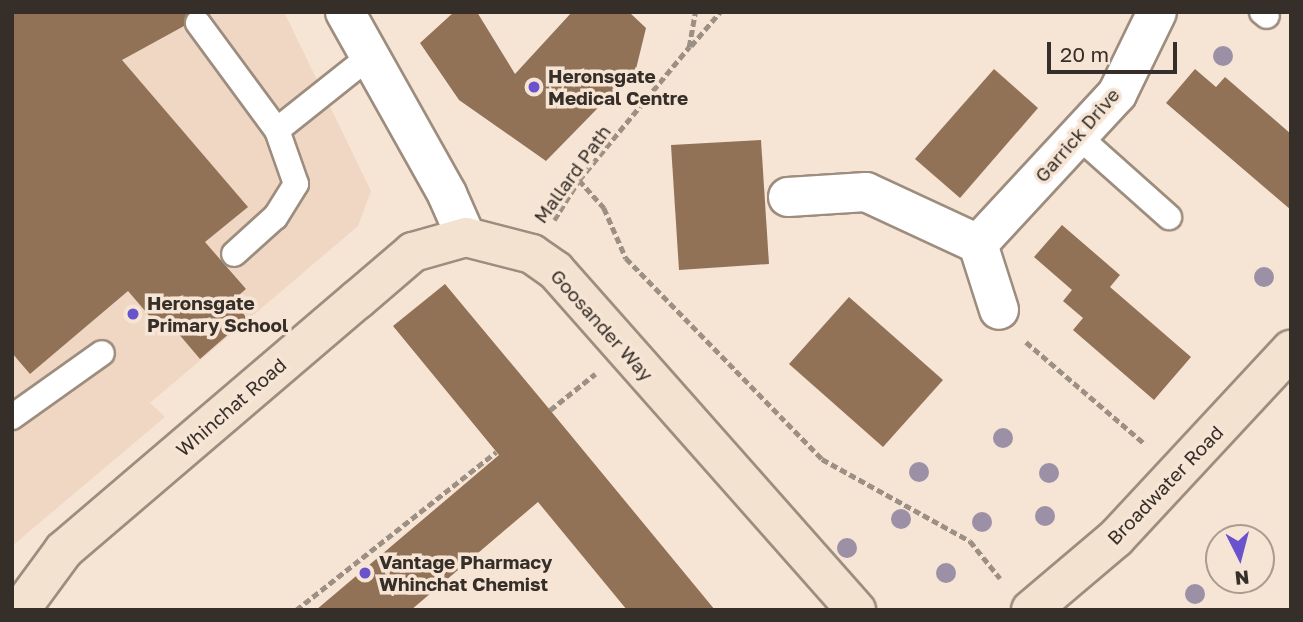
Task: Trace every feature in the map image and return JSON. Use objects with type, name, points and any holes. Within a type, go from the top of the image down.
[{"type":"street","points":[[345,12],[466,237]]},
{"type":"street","name":"Garrick Drive","points":[[978,244],[1117,94],[1157,12]]},
{"type":"street","points":[[788,197],[866,192],[978,244],[999,310]]},
{"type":"street","name":"Goosander Way","points":[[466,237],[532,254],[556,271],[856,610]]},
{"type":"street","name":"Whinchat Road","points":[[20,610],[64,550],[414,252],[466,237]]},
{"type":"street","name":"Broadwater Road","points":[[1031,610],[1116,538],[1291,350]]},
{"type":"lane","points":[[198,23],[278,130],[296,184],[275,218],[234,254]]},
{"type":"lane","points":[[278,130],[370,56]]},
{"type":"lane","points":[[1077,136],[1169,217]]},
{"type":"lane","points":[[13,415],[102,353]]},
{"type":"path","name":"Mallard Path","points":[[689,47],[695,12]]},
{"type":"path","name":"Mallard Path","points":[[532,254],[579,180],[720,12]]},
{"type":"path","points":[[579,180],[604,208],[626,258],[822,459],[970,541],[1000,578]]},
{"type":"path","points":[[999,310],[1009,328],[1145,444]]},
{"type":"path","points":[[550,410],[626,350]]},
{"type":"path","points":[[296,610],[496,452]]},
{"type":"shaded area","name":"Heronsgate Primary School","points":[[12,12],[284,12],[371,191],[358,226],[150,403],[165,417],[12,546]]},
{"type":"building","points":[[12,12],[188,12],[184,26],[122,60],[248,207],[205,242],[246,289],[232,301],[247,318],[200,359],[172,326],[164,333],[128,291],[30,374],[12,353]]},
{"type":"building","name":"Heronsgate Medical Centre","points":[[454,12],[477,12],[515,74],[572,12],[629,12],[646,28],[636,69],[546,161],[459,100],[420,43]]},
{"type":"building","points":[[994,69],[1038,108],[960,198],[915,159]]},
{"type":"building","points":[[1195,69],[1216,87],[1225,77],[1291,134],[1291,210],[1166,103]]},
{"type":"building","points":[[761,140],[769,264],[679,270],[671,145]]},
{"type":"building","points":[[1062,225],[1120,275],[1110,287],[1191,357],[1154,400],[1073,330],[1083,318],[1063,301],[1072,290],[1034,257]]},
{"type":"building","points":[[445,284],[715,610],[627,610],[538,502],[411,610],[316,610],[499,455],[393,326]]},
{"type":"building","points":[[849,297],[943,380],[883,447],[789,364]]},
{"type":"place","name":"Heronsgate Medical Centre","points":[[534,87]]},
{"type":"place","name":"Heronsgate Primary School","points":[[133,314]]},
{"type":"place","name":"Vantage Pharmacy Whinchat Chemist","points":[[365,573]]}]
